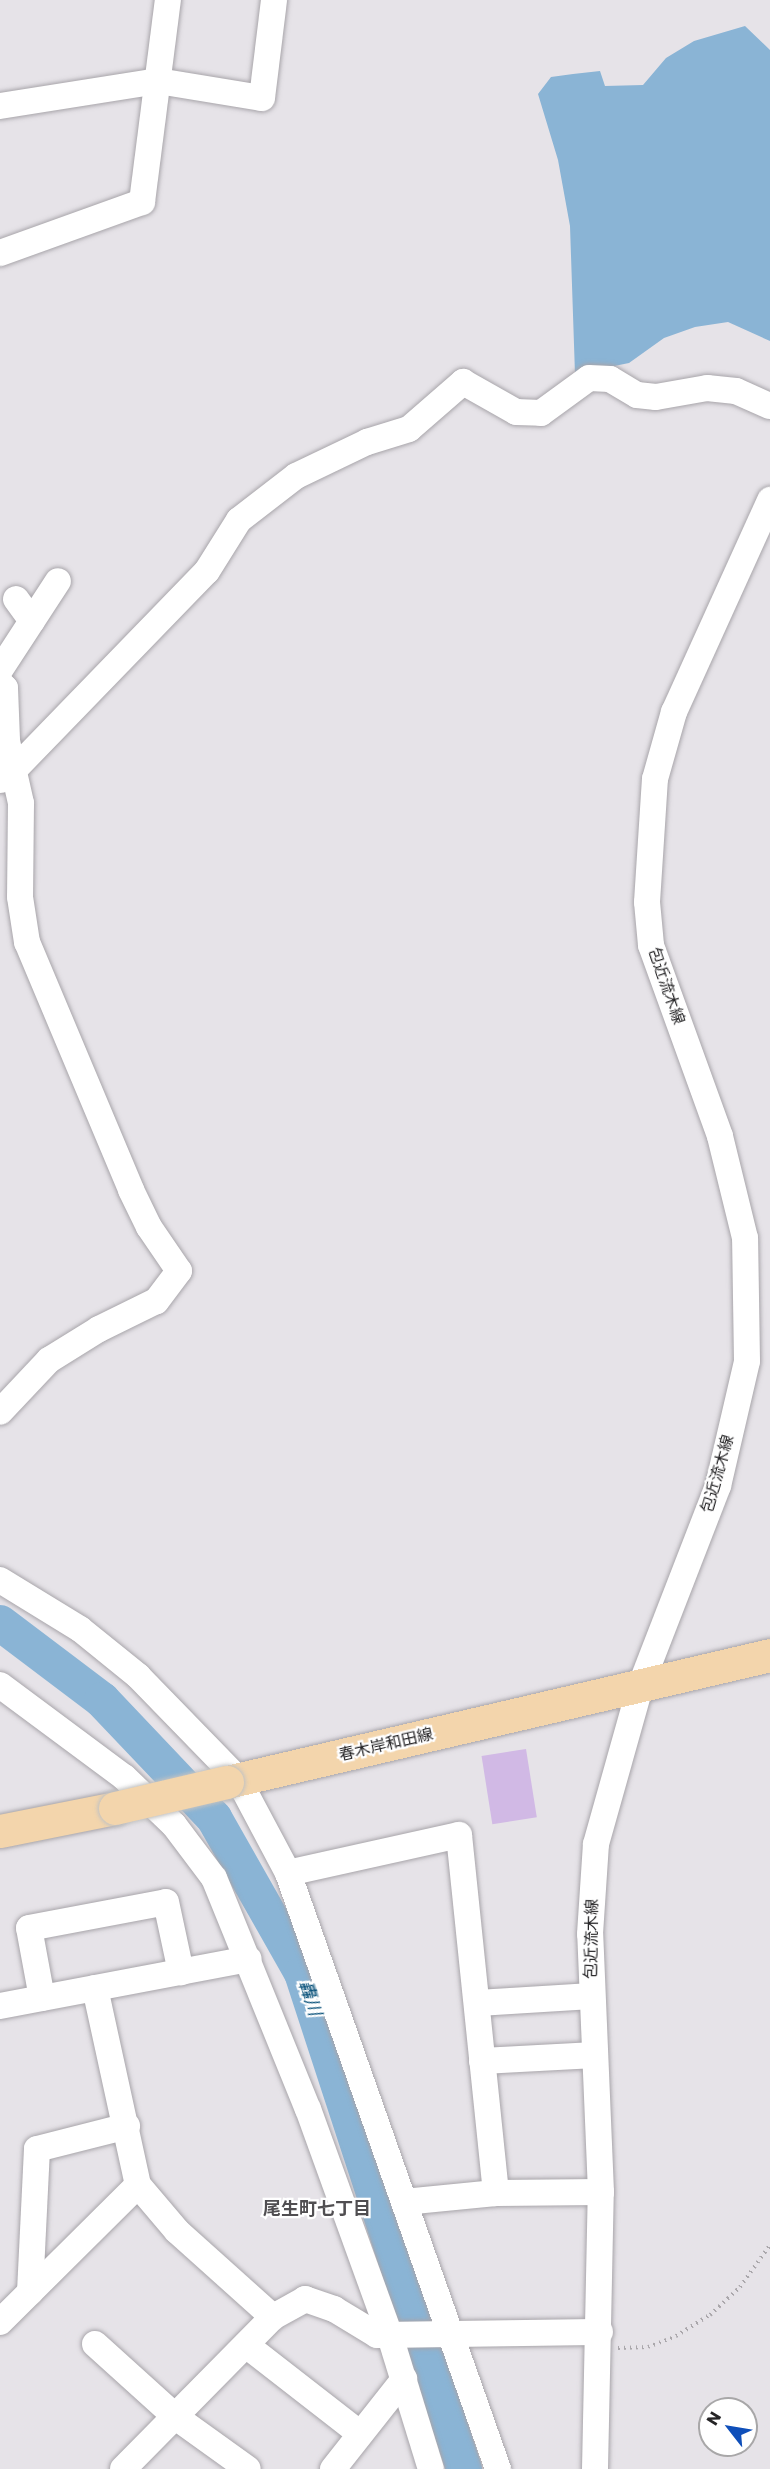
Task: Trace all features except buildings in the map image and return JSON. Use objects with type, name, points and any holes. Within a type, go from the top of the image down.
[{"type":"main road","name":"春木岸和田線","points":[[0,1831],[115,1808],[770,1655]]},
{"type":"street","points":[[0,253],[142,202],[168,0]]},
{"type":"street","points":[[0,106],[158,81],[262,98],[274,0]]},
{"type":"street","points":[[8,774],[207,571],[239,520],[296,476],[367,442],[409,429],[463,382],[516,412],[542,412],[589,378],[610,379],[637,395],[656,397],[707,388],[736,391],[770,406]]},
{"type":"street","name":"包近流木線","points":[[596,2469],[601,2192],[590,1934],[596,1844],[640,1687],[718,1486],[747,1361],[745,1238],[720,1136],[651,945],[648,902],[655,779],[674,712],[770,500]]},
{"type":"street","points":[[0,670],[58,581]]},
{"type":"street","points":[[16,599],[32,621]]},
{"type":"street","points":[[0,683],[5,688],[8,774],[21,803],[20,897],[27,942],[131,1190],[149,1227],[179,1271],[156,1301],[99,1329],[49,1360],[0,1412]]},
{"type":"street","points":[[0,1580],[80,1629],[138,1676],[232,1781],[288,1873],[404,2202],[454,2335],[498,2469]]},
{"type":"street","points":[[0,1685],[124,1777],[174,1825],[214,1878],[249,1959],[390,2336],[431,2469]]},
{"type":"street","points":[[288,1873],[459,1835],[496,2193]]},
{"type":"street","points":[[42,1998],[29,1928],[166,1902],[181,1972]]},
{"type":"street","points":[[0,2006],[249,1959]]},
{"type":"street","points":[[95,1988],[138,2185],[177,2231],[273,2317]]},
{"type":"street","points":[[478,2003],[592,1996]]},
{"type":"street","points":[[482,2061],[595,2055]]},
{"type":"street","points":[[30,2292],[37,2149],[126,2126]]},
{"type":"street","points":[[0,2322],[138,2185]]},
{"type":"street","points":[[404,2202],[496,2193],[601,2192]]},
{"type":"street","points":[[123,2469],[177,2418],[273,2317],[305,2300],[334,2309],[377,2336],[454,2335],[599,2341]]},
{"type":"street","points":[[95,2344],[177,2418],[248,2469]]},
{"type":"street","points":[[246,2345],[359,2433]]},
{"type":"street","points":[[333,2469],[359,2433],[404,2379]]},
{"type":"path","points":[[599,2341],[648,2347],[676,2336],[710,2315],[740,2287],[770,2245]]},
{"type":"water","points":[[745,26],[770,50],[770,341],[728,322],[695,327],[664,338],[629,363],[575,374],[570,226],[558,160],[538,94],[551,77],[600,71],[605,86],[643,85],[666,58],[694,41]]},
{"type":"waterway","name":"轟川","points":[[0,1623],[102,1700],[214,1818],[302,1973],[464,2469]]},
{"type":"district","name":"尾生町七丁目","points":[[317,2209]]}]
